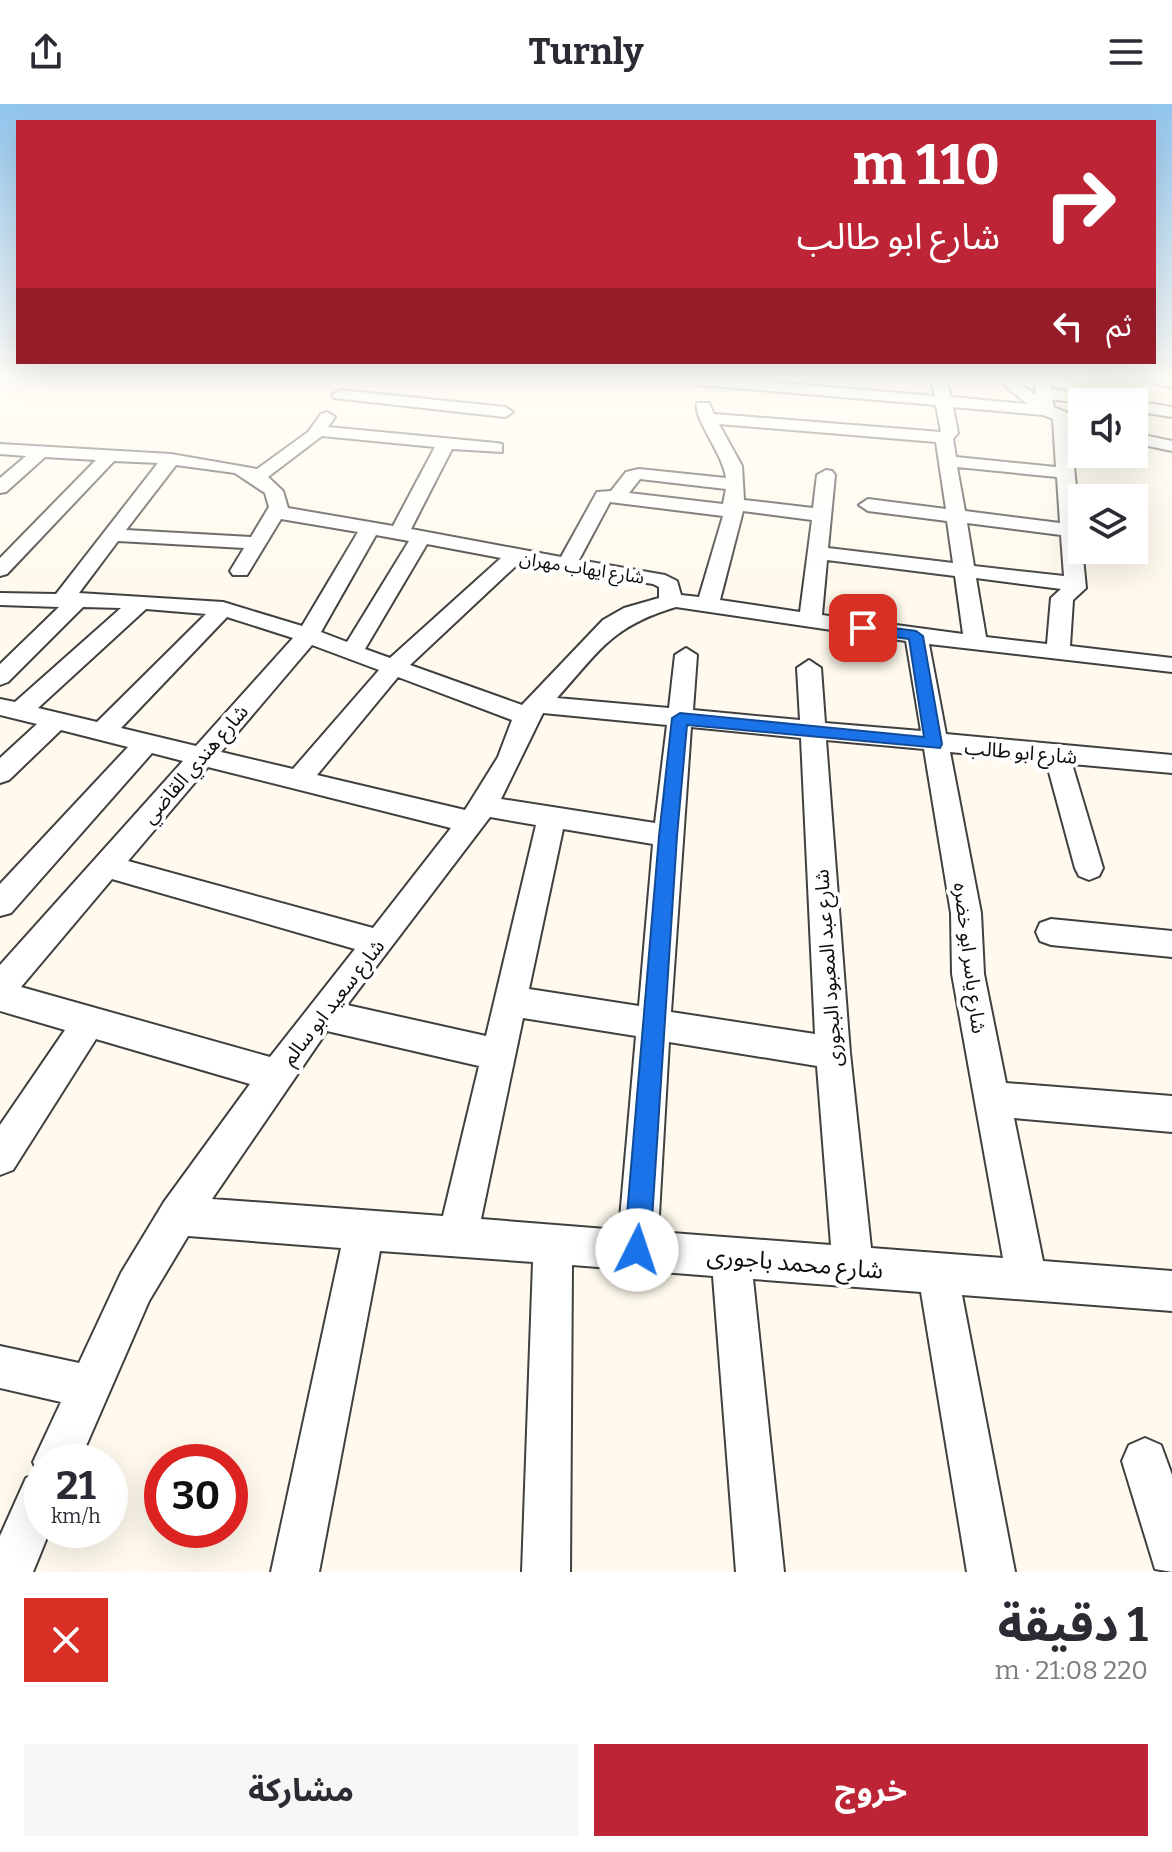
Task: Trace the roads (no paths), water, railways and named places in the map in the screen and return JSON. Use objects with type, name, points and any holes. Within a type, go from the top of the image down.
[{"type":"street","points":[[256,478],[296,448]]},
{"type":"street","points":[[400,531],[444,448]]},
{"type":"street","points":[[491,448],[496,448]]},
{"type":"street","points":[[723,448],[732,463],[732,507],[691,603],[916,636],[1172,665]]},
{"type":"street","points":[[946,448],[976,643]]},
{"type":"street","points":[[1060,448],[1068,502]]},
{"type":"street","points":[[0,488],[41,451]]},
{"type":"street","name":"شارع ايهاب مهران","points":[[3,452],[41,451],[171,459],[238,468],[274,491],[280,511],[291,516],[371,526],[514,557],[658,579],[670,585],[667,594],[691,603]]},
{"type":"street","points":[[0,570],[109,456]]},
{"type":"street","points":[[0,677],[27,654],[71,599],[112,535],[171,459]]},
{"type":"street","points":[[948,461],[1066,473]]},
{"type":"street","points":[[614,495],[632,476],[639,474],[734,484]]},
{"type":"street","points":[[810,621],[826,475]]},
{"type":"street","points":[[566,566],[599,500],[614,495],[821,515]]},
{"type":"street","points":[[240,571],[280,505]]},
{"type":"street","points":[[868,505],[1068,530]]},
{"type":"street","name":"شارع هندي القاضي","points":[[0,988],[308,635],[371,526]]},
{"type":"street","points":[[112,535],[257,543]]},
{"type":"street","points":[[352,652],[422,536]]},
{"type":"street","points":[[818,553],[1075,584]]},
{"type":"street","points":[[298,780],[394,667],[514,557]]},
{"type":"street","points":[[1058,653],[1062,598],[1072,592],[1075,584],[1073,564]]},
{"type":"street","name":"شارع ابو طالب","points":[[0,599],[141,602],[223,609],[531,710],[680,718],[1172,764]]},
{"type":"street","points":[[10,709],[70,666],[141,602]]},
{"type":"street","name":"شارع سعيد ابو سالم","points":[[63,1444],[87,1386],[135,1287],[178,1216],[320,1014],[379,943],[477,814],[511,758],[531,710],[611,625],[632,613],[691,603]]},
{"type":"street","points":[[102,732],[223,609]]},
{"type":"street","name":"شارع ياسر ابو خضره","points":[[916,636],[966,913],[968,974],[1027,1279]]},
{"type":"street","points":[[0,646],[70,666]]},
{"type":"street","points":[[637,1250],[668,836],[686,655]]},
{"type":"street","name":"شارع عبد المعبود البجورى","points":[[809,668],[833,1053],[853,1267]]},
{"type":"street","points":[[10,709],[298,780],[477,814],[552,817],[668,836]]},
{"type":"street","points":[[0,773],[56,721]]},
{"type":"street","points":[[0,904],[147,743]]},
{"type":"street","points":[[1057,755],[1089,868]]},
{"type":"street","points":[[457,1238],[552,817]]},
{"type":"street","points":[[106,866],[379,943]]},
{"type":"street","points":[[1051,932],[1172,944]]},
{"type":"street","points":[[0,996],[276,1075]]},
{"type":"street","points":[[511,1001],[833,1053]]},
{"type":"street","points":[[320,1014],[498,1055]]},
{"type":"street","points":[[0,1157],[90,1020]]},
{"type":"street","points":[[991,1099],[1172,1114]]},
{"type":"street","name":"شارع محمد باجورى","points":[[178,1216],[1172,1291]]},
{"type":"street","points":[[295,1572],[364,1230]]},
{"type":"street","points":[[546,1572],[553,1245]]},
{"type":"street","points":[[731,1258],[760,1572]]},
{"type":"street","points":[[938,1275],[991,1572]]},
{"type":"street","points":[[0,1367],[87,1386]]},
{"type":"street","points":[[1145,1461],[1172,1552]]},
{"type":"street","points":[[9,1572],[24,1537]]}]
